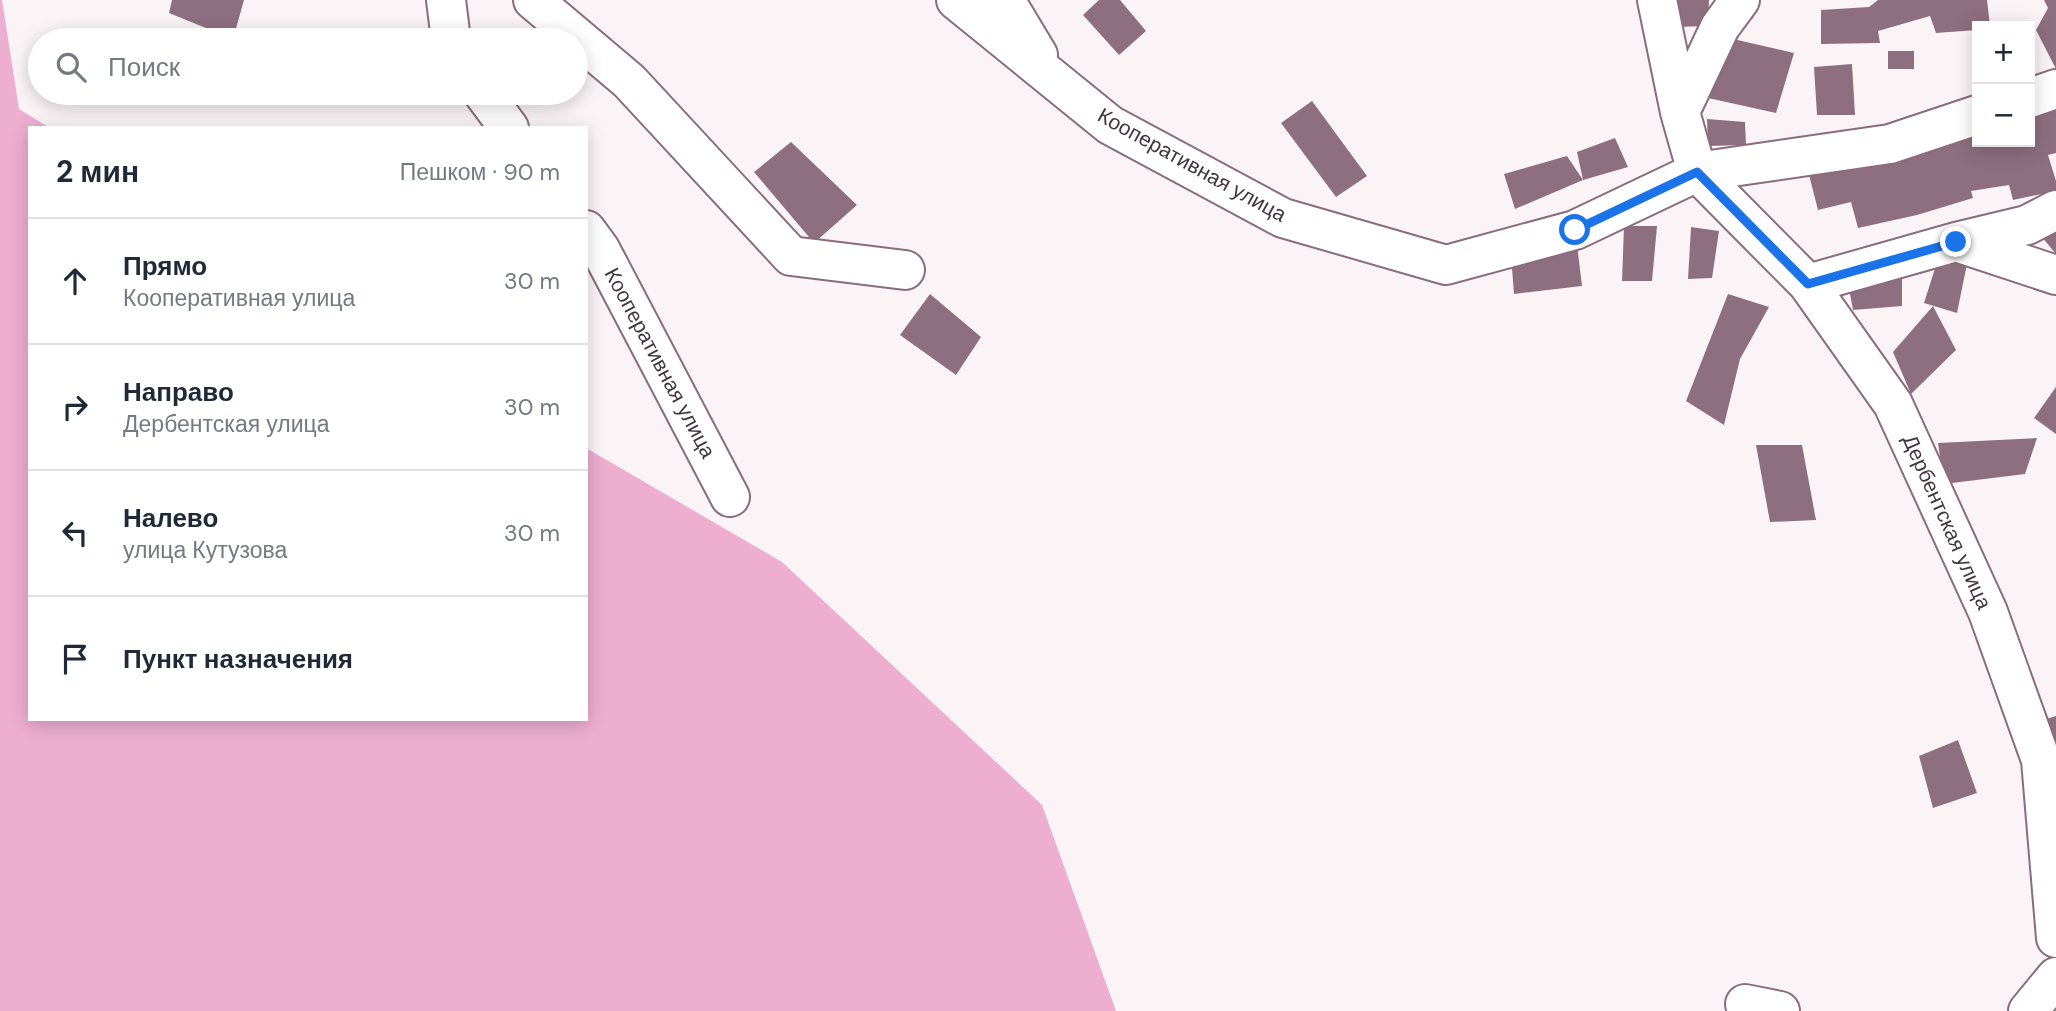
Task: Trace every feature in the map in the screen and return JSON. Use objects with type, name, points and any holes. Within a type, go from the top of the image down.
[{"type":"street","points":[[446,0],[450,28]]},
{"type":"street","points":[[533,0],[566,28]]},
{"type":"street","name":"Кооперативная улица","points":[[956,0],[1110,125],[1283,218],[1446,265],[1575,230],[1697,172],[1890,144],[1972,117]]},
{"type":"street","name":"Кооперативная улица","points":[[1005,0],[1052,78]]},
{"type":"street","points":[[1657,0],[1680,112],[1697,172]]},
{"type":"street","points":[[1680,112],[1720,27],[1740,0]]},
{"type":"street","points":[[588,46],[629,81],[791,256],[905,270]]},
{"type":"street","points":[[2035,96],[2056,89]]},
{"type":"street","points":[[492,105],[508,126]]},
{"type":"street","name":"Дербентская улица","points":[[1697,172],[1808,284],[1893,404],[1988,612],[2041,760],[2056,938]]},
{"type":"street","points":[[1808,284],[2027,225],[2056,210]]},
{"type":"street","name":"Кооперативная улица","points":[[588,233],[600,249],[730,497]]},
{"type":"street","points":[[1956,242],[2056,275]]},
{"type":"street","points":[[2028,1011],[2056,977]]},
{"type":"shaded area","points":[[2,0],[19,109],[47,126],[28,126],[28,721],[588,721],[588,449],[782,562],[1042,805],[1116,1011],[0,1011]]},
{"type":"building","points":[[172,0],[244,0],[236,28],[206,28],[169,13]]},
{"type":"building","points":[[1099,0],[1120,0],[1146,31],[1119,55],[1083,15]]},
{"type":"building","points":[[1677,0],[1709,0],[1708,26],[1675,27]]},
{"type":"building","points":[[1878,0],[1987,0],[1989,21],[1972,21],[1972,30],[1936,33],[1930,16],[1878,31],[1880,43],[1821,44],[1821,10],[1869,7]]},
{"type":"building","points":[[2044,0],[2056,0],[2056,69],[2036,30],[2048,8]]},
{"type":"building","points":[[1720,36],[1794,53],[1776,113],[1708,98]]},
{"type":"building","points":[[1888,51],[1914,51],[1914,69],[1888,69]]},
{"type":"building","points":[[1852,64],[1855,115],[1817,115],[1814,67]]},
{"type":"building","points":[[1312,101],[1367,176],[1336,197],[1281,123]]},
{"type":"building","points":[[2056,106],[2056,153],[2048,155],[2056,181],[2056,191],[2013,200],[2009,185],[1971,191],[1973,198],[1917,215],[1858,228],[1851,202],[1818,210],[1807,167],[1972,128],[1972,147],[2035,147],[2035,114]]},
{"type":"building","points":[[1707,119],[1745,122],[1746,145],[1708,146]]},
{"type":"building","points":[[1615,138],[1628,167],[1583,180],[1577,152]]},
{"type":"building","points":[[791,142],[857,205],[814,243],[754,172]]},
{"type":"building","points":[[1567,156],[1583,180],[1515,209],[1504,174]]},
{"type":"building","points":[[1624,226],[1657,226],[1652,281],[1622,281]]},
{"type":"building","points":[[2056,226],[2056,254],[2041,236]]},
{"type":"building","points":[[1691,227],[1719,231],[1712,278],[1688,279]]},
{"type":"building","points":[[1577,244],[1582,286],[1514,294],[1511,255]]},
{"type":"building","points":[[1938,259],[1967,264],[1957,313],[1924,303]]},
{"type":"building","points":[[1902,277],[1902,306],[1853,310],[1848,283]]},
{"type":"building","points":[[930,294],[981,337],[956,375],[900,335]]},
{"type":"building","points":[[1728,294],[1769,307],[1740,359],[1724,425],[1686,401]]},
{"type":"building","points":[[1933,306],[1956,350],[1911,394],[1893,352]]},
{"type":"building","points":[[2056,387],[2056,434],[2034,418]]},
{"type":"building","points":[[2037,438],[2025,474],[1944,484],[1938,443]]},
{"type":"building","points":[[1756,445],[1802,445],[1816,520],[1770,522]]},
{"type":"building","points":[[2056,716],[2056,775],[2043,720]]},
{"type":"building","points":[[1958,740],[1977,793],[1933,808],[1919,756]]},
{"type":"route","points":[[1575,230],[1697,172],[1808,284],[1956,242]]}]
